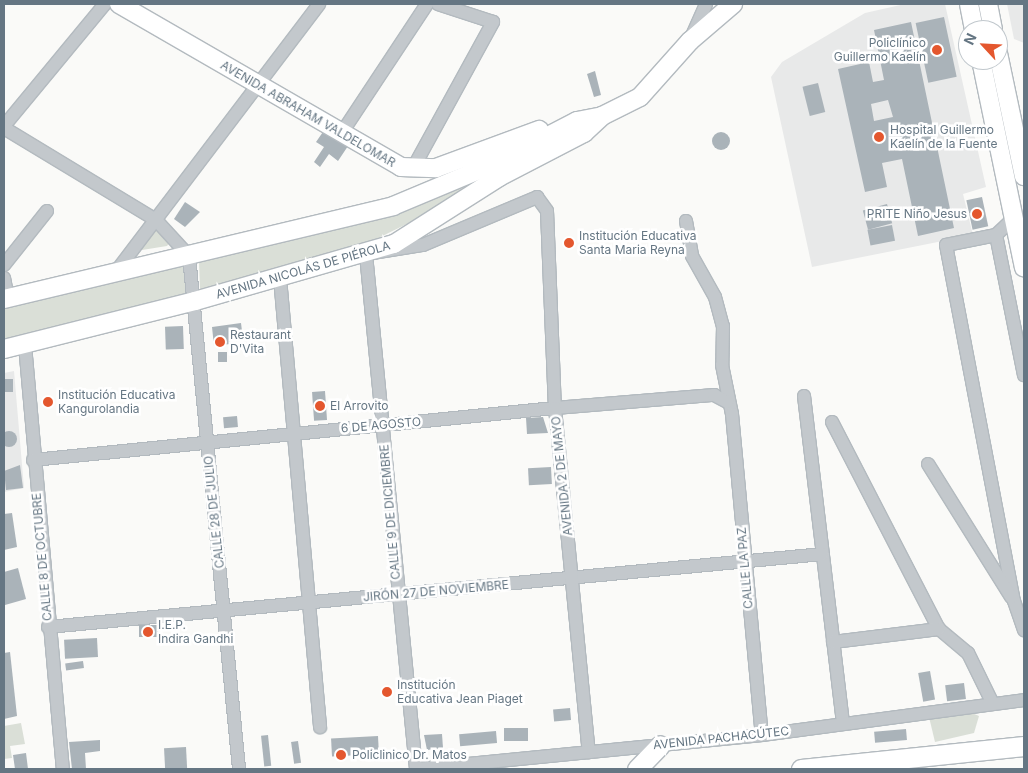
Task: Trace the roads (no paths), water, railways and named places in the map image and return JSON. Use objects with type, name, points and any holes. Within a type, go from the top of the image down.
[{"type":"main road","name":"AVENIDA ABRAHAM VALDELOMAR","points":[[119,4],[341,134],[412,170],[436,168],[567,120],[622,106]]},
{"type":"main road","name":"AVENIDA NICOLÁS DE PIÉROLA","points":[[6,298],[394,206],[498,162],[576,121],[602,116],[640,97],[690,41],[733,4]]},
{"type":"main road","points":[[969,4],[972,20]]},
{"type":"main road","points":[[988,4],[991,20]]},
{"type":"main road","points":[[983,70],[1024,268]]},
{"type":"main road","points":[[1002,70],[1024,176]]},
{"type":"main road","name":"AVENIDA NICOLÁS DE PIÉROLA","points":[[4,349],[195,301],[366,254],[434,222],[499,177],[584,133],[602,116]]},
{"type":"main road","points":[[637,769],[660,745]]},
{"type":"main road","points":[[801,769],[1024,746]]},
{"type":"main road","points":[[919,769],[1024,759]]},
{"type":"street","points":[[105,4],[4,127],[156,220],[189,256]]},
{"type":"street","points":[[115,273],[319,4]]},
{"type":"street","points":[[341,134],[427,4]]},
{"type":"street","points":[[412,170],[493,22],[438,4]]},
{"type":"street","points":[[690,41],[706,4]]},
{"type":"street","name":"AVENIDA 2 DE MAYO","points":[[366,254],[423,245],[523,200],[542,200],[547,211],[555,408],[589,752]]},
{"type":"street","points":[[4,265],[47,212]]},
{"type":"street","points":[[1014,218],[996,235],[946,246],[1014,601],[1024,630]]},
{"type":"street","name":"CALLE LA PAZ","points":[[686,221],[692,256],[721,312],[727,402],[762,735]]},
{"type":"street","points":[[996,235],[1024,375]]},
{"type":"street","name":"CALLE 9 DE DICIEMBRE","points":[[366,254],[398,594],[417,769]]},
{"type":"street","name":"CALLE 28 DE JULIO","points":[[189,256],[195,301],[239,769]]},
{"type":"street","points":[[4,278],[6,298]]},
{"type":"street","points":[[280,278],[320,727]]},
{"type":"street","name":"CALLE 8 DE OCTUBRE","points":[[25,345],[48,627],[64,769]]},
{"type":"street","name":"6 DE AGOSTO","points":[[33,460],[555,408],[714,395],[727,402]]},
{"type":"street","points":[[804,396],[842,722]]},
{"type":"street","points":[[832,422],[938,629],[968,653],[992,702]]},
{"type":"street","points":[[928,464],[1014,601]]},
{"type":"street","name":"JIRÓN 27 DE NOVIEMBRE","points":[[48,627],[823,554]]},
{"type":"street","points":[[834,642],[938,629]]},
{"type":"street","name":"AVENIDA PACHACÚTEC","points":[[417,769],[762,735],[842,722],[992,702],[1024,700]]},
{"type":"place","name":"Policlínico Guillermo Kaelín","points":[[937,50]]},
{"type":"place","name":"Hospital Guillermo Kaelín de la Fuente","points":[[879,137]]},
{"type":"place","name":"PRITE Niño Jesus","points":[[977,214]]},
{"type":"place","name":"Institución Educativa Santa Maria Reyna","points":[[569,243]]},
{"type":"place","name":"Restaurant D'Vita","points":[[220,342]]},
{"type":"place","name":"Institución Educativa Kangurolandia","points":[[48,402]]},
{"type":"place","name":"El Arrovito","points":[[320,406]]},
{"type":"place","name":"I.E.P. Indira Gandhi","points":[[148,632]]},
{"type":"place","name":"Institución Educativa Jean Piaget","points":[[387,692]]},
{"type":"place","name":"Policlinico Dr. Matos","points":[[341,755]]}]
